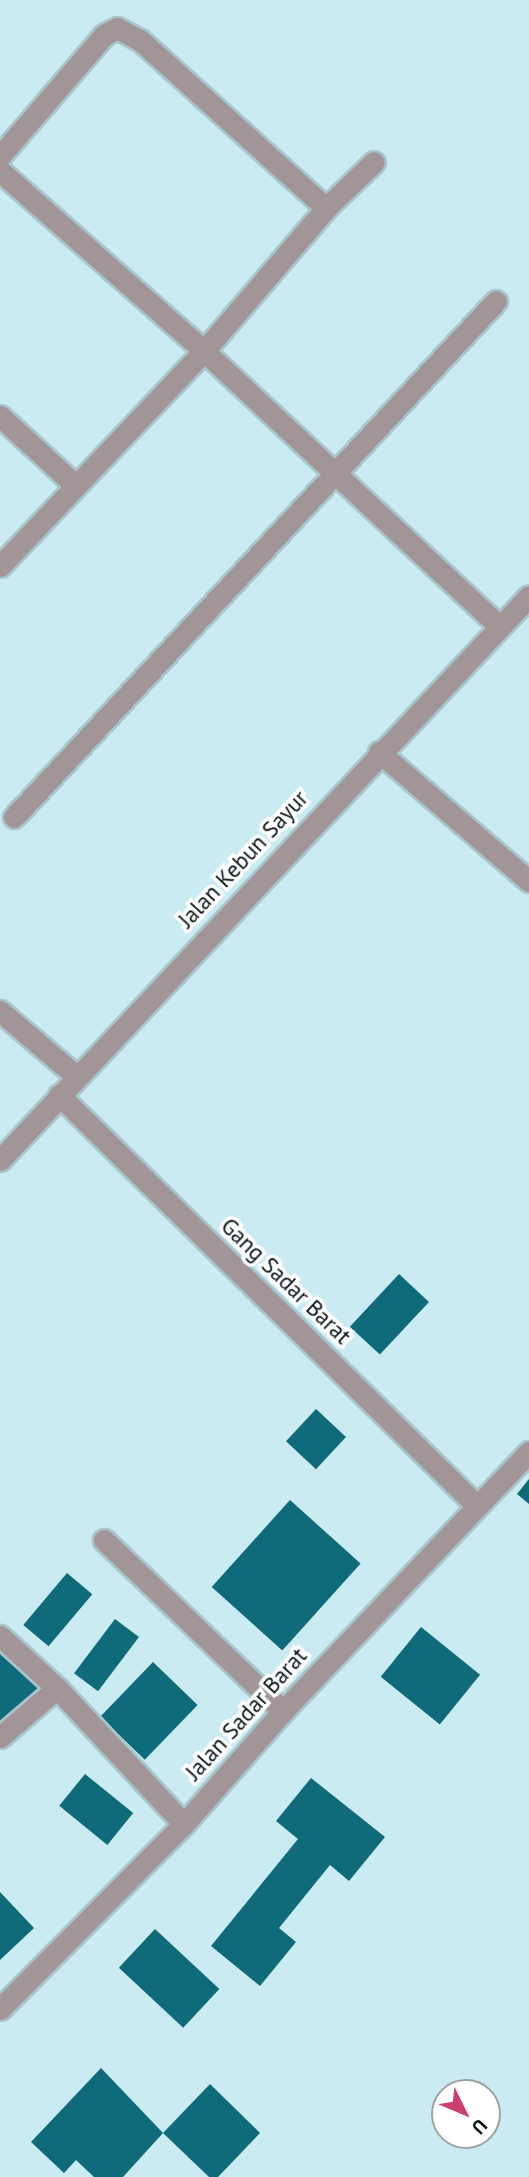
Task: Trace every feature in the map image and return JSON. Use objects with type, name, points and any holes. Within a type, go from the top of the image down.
[{"type":"street","points":[[0,156],[104,36],[117,28],[140,40],[326,208]]},
{"type":"street","points":[[0,566],[204,351],[326,208],[374,162]]},
{"type":"street","points":[[0,172],[204,351],[499,626]]},
{"type":"street","points":[[14,817],[496,301]]},
{"type":"street","points":[[0,416],[76,486]]},
{"type":"street","name":"Jalan Kebun Sayur","points":[[0,1160],[379,752],[529,596]]},
{"type":"street","points":[[379,752],[529,881]]},
{"type":"street","points":[[0,1011],[76,1076]]},
{"type":"street","name":"Gang Sadar Barat","points":[[59,1095],[475,1504]]},
{"type":"street","name":"Jalan Sadar Barat","points":[[0,2009],[184,1824],[283,1711],[475,1504],[529,1452]]},
{"type":"street","points":[[104,1540],[283,1711]]},
{"type":"street","points":[[0,1636],[57,1688],[184,1824]]},
{"type":"street","points":[[0,1737],[57,1688]]},
{"type":"building","points":[[399,1274],[429,1302],[380,1355],[350,1327]]},
{"type":"building","points":[[316,1409],[346,1437],[316,1469],[286,1441]]},
{"type":"building","points":[[529,1479],[529,1504],[517,1494]]},
{"type":"building","points":[[290,1500],[361,1564],[282,1651],[212,1587]]},
{"type":"building","points":[[67,1573],[92,1594],[49,1646],[23,1625]]},
{"type":"building","points":[[115,1619],[139,1637],[98,1691],[74,1673]]},
{"type":"building","points":[[421,1627],[480,1675],[440,1725],[381,1677]]},
{"type":"building","points":[[0,1651],[40,1686],[0,1731]]},
{"type":"building","points":[[153,1662],[198,1705],[145,1760],[100,1717]]},
{"type":"building","points":[[85,1774],[133,1813],[107,1845],[59,1806]]},
{"type":"building","points":[[311,1778],[385,1837],[349,1881],[330,1865],[279,1928],[296,1942],[260,1986],[211,1946],[298,1839],[276,1821]]},
{"type":"building","points":[[0,1892],[34,1928],[0,1960]]},
{"type":"building","points":[[155,1929],[219,1989],[183,2028],[119,1968]]},
{"type":"building","points":[[101,2068],[163,2133],[123,2177],[94,2177],[76,2160],[64,2173],[31,2142]]},
{"type":"building","points":[[210,2084],[260,2133],[218,2177],[209,2177],[163,2133]]}]
